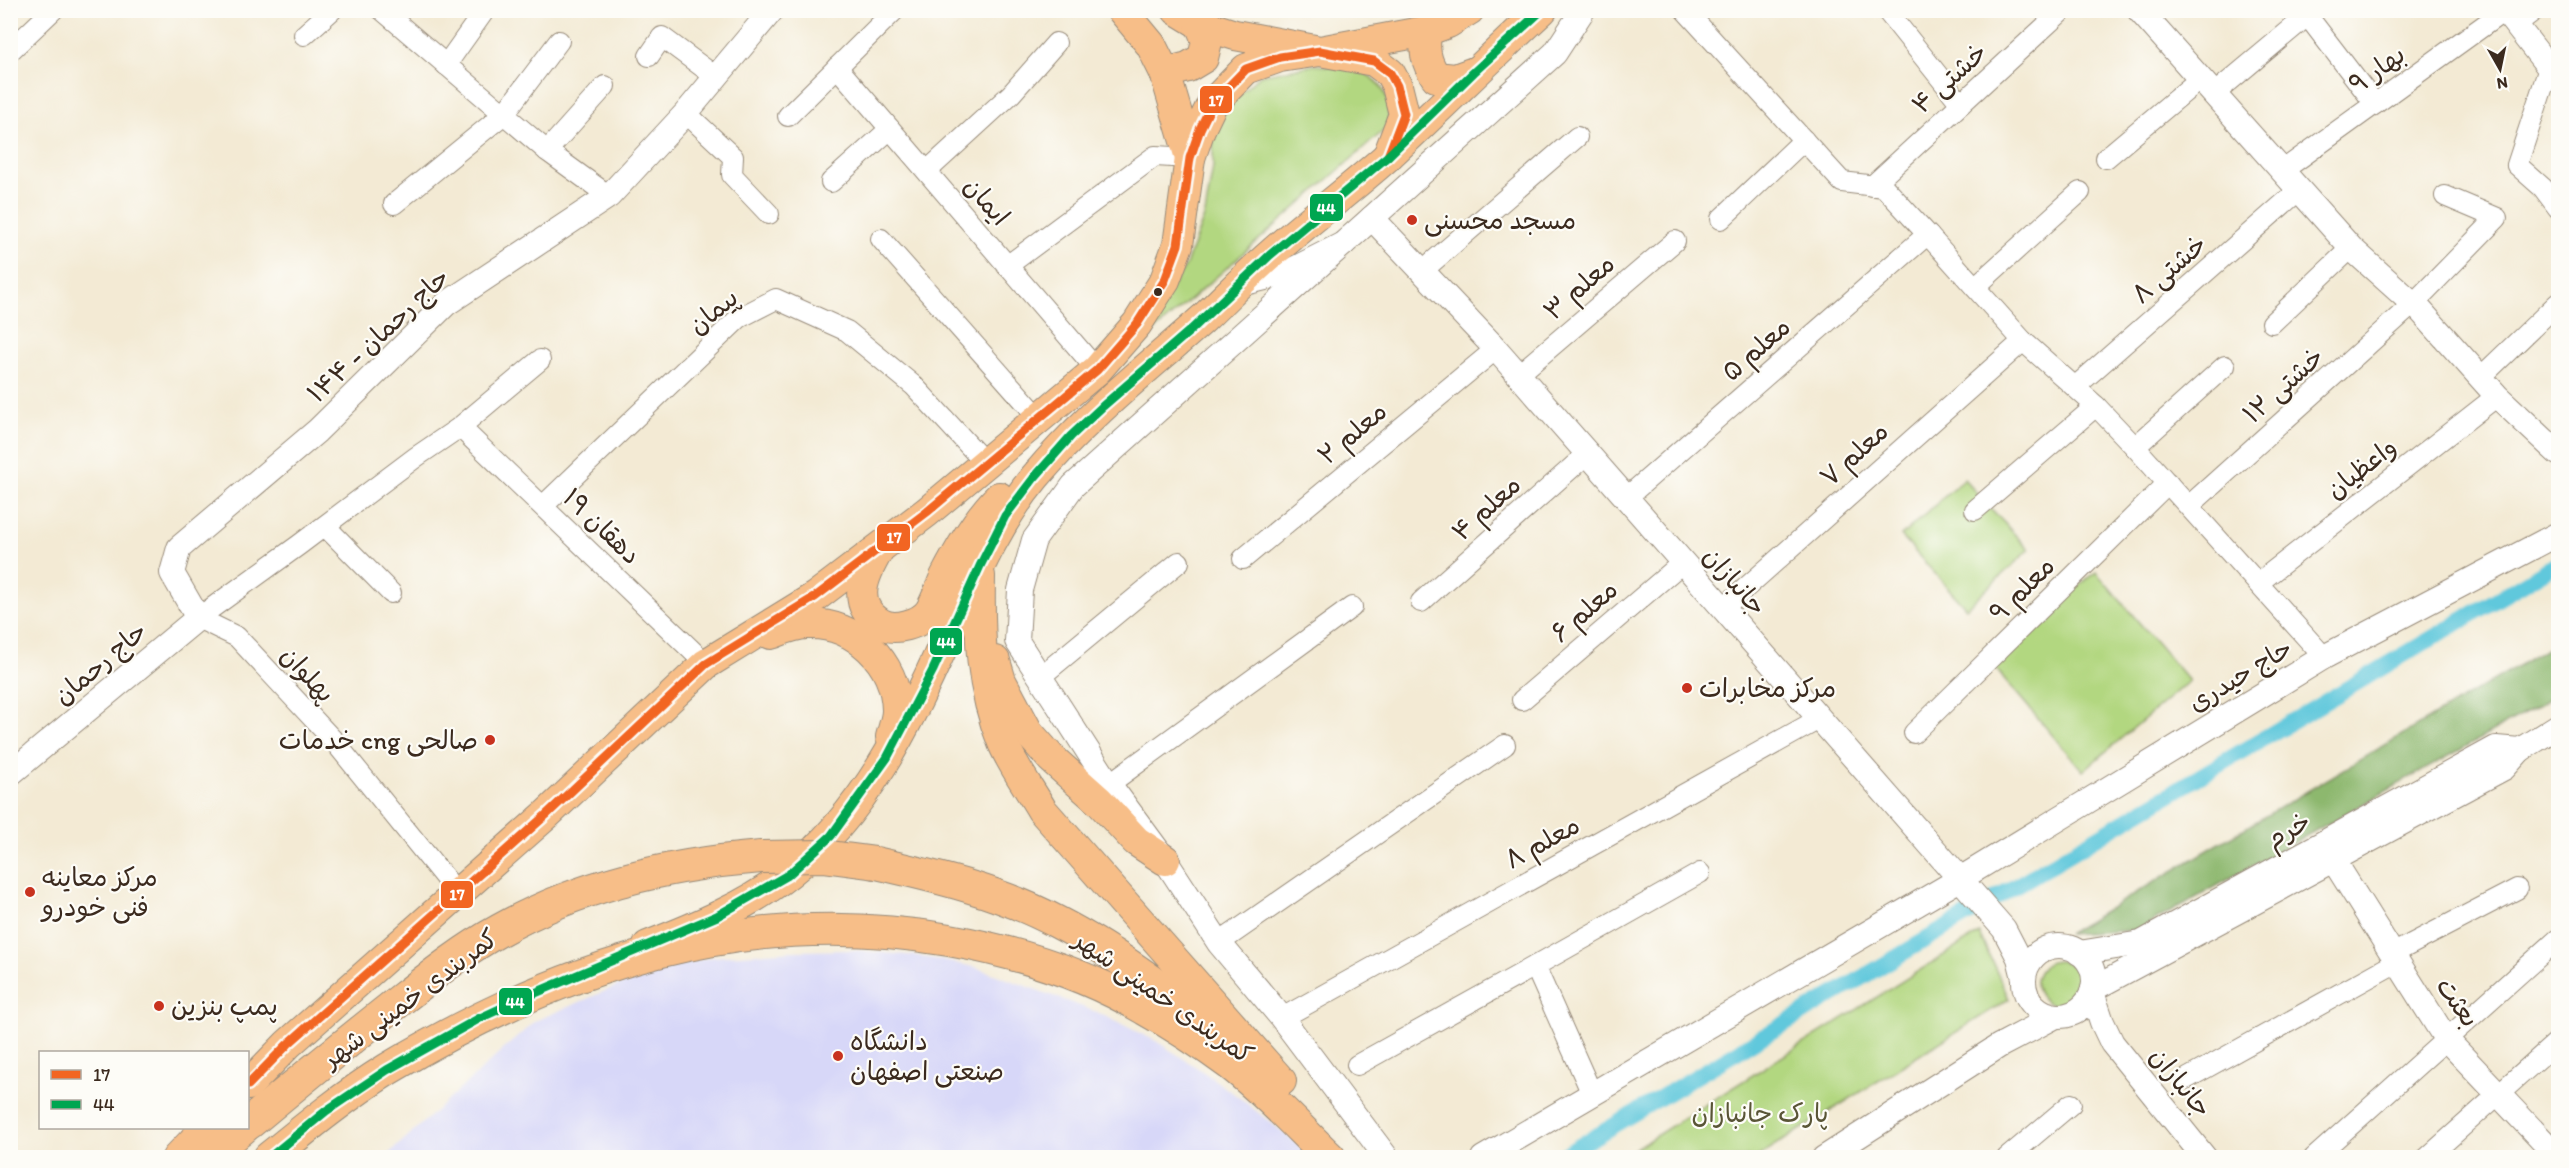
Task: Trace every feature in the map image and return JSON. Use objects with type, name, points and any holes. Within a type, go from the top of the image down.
[{"type":"highway","name":"کمربندی خمینی شهر","points":[[249,1123],[449,962],[500,930],[549,906],[607,885],[705,861],[823,856],[876,862],[940,877],[1001,898],[1057,922],[1128,964],[1281,1081],[1353,1158]]},
{"type":"highway","name":"کمربندی خمینی شهر","points":[[269,1158],[326,1111],[387,1070],[480,1018],[576,976],[658,951],[743,934],[821,930],[920,935],[1006,952],[1080,978],[1144,1008],[1230,1065],[1330,1158]]},
{"type":"highway","points":[[207,1158],[242,1129]]},
{"type":"main road","points":[[1122,10],[1151,45],[1165,73],[1190,158]]},
{"type":"main road","points":[[249,1084],[288,1044],[458,894],[706,664],[815,597],[986,464],[1097,370],[1137,324],[1165,280],[1178,246],[1190,158],[1212,104],[1246,69],[1280,57],[1426,31],[1448,23],[1469,10]]},
{"type":"main road","points":[[880,548],[868,569],[863,584],[862,599],[867,613],[882,625],[898,627],[916,622],[930,612],[952,565],[994,502],[1026,471],[1071,436],[1270,255],[1388,156],[1542,10]]},
{"type":"main road","points":[[1165,73],[1188,67],[1203,58],[1208,41],[1189,17]]},
{"type":"main road","points":[[1189,17],[1235,35],[1374,61],[1390,73],[1397,86],[1404,114],[1388,156]]},
{"type":"main road","points":[[1426,31],[1424,50],[1428,65],[1436,77],[1455,79],[1474,72]]},
{"type":"main road","points":[[576,976],[717,916],[788,875],[831,836],[887,758],[933,670],[1005,516],[1034,478],[1071,436]]},
{"type":"main road","points":[[980,566],[980,647],[985,685],[1003,744],[1021,776],[1042,810],[1281,1081]]},
{"type":"main road","points":[[979,603],[1001,681],[1028,732],[1051,758],[1099,801],[1136,841],[1165,860]]},
{"type":"main road","points":[[742,642],[804,624],[825,625],[848,633],[865,643],[878,656],[887,670],[894,690],[897,712],[887,758]]},
{"type":"main road","points":[[177,1158],[205,1129]]},
{"type":"street","points":[[10,51],[53,10]]},
{"type":"street","points":[[304,35],[332,10]]},
{"type":"street","points":[[382,10],[547,151],[609,196]]},
{"type":"street","points":[[446,65],[485,10]]},
{"type":"street","name":"حاج رحمان - ۱۴۴","points":[[198,618],[172,573],[179,548],[316,431],[446,304],[609,196],[686,113],[772,10]]},
{"type":"street","points":[[788,116],[894,10]]},
{"type":"street","points":[[1555,53],[1583,10]]},
{"type":"street","points":[[1387,1158],[1281,1017],[1219,943],[1165,860],[1109,784],[1017,641],[1020,590],[1034,540],[1073,486],[1601,10]]},
{"type":"street","points":[[1685,10],[1842,182],[1884,187],[1925,238],[1975,287],[2023,341],[2096,406],[2135,447],[2324,657]]},
{"type":"street","points":[[1886,10],[1961,104]]},
{"type":"street","name":"خشتی ۴","points":[[1872,186],[2064,10]]},
{"type":"street","points":[[2139,10],[2351,248],[2413,304],[2496,396],[2558,453]]},
{"type":"street","name":"بهار ۹","points":[[2282,171],[2375,104],[2508,15],[2535,10]]},
{"type":"street","points":[[2106,158],[2207,87],[2305,13],[2375,104]]},
{"type":"street","points":[[2508,15],[2554,74],[2517,165],[2543,188],[2559,208]]},
{"type":"street","points":[[649,56],[662,37],[716,77]]},
{"type":"street","points":[[394,204],[504,114],[559,41]]},
{"type":"street","points":[[927,171],[1011,94],[1056,43]]},
{"type":"street","name":"ایمان","points":[[837,67],[1097,370]]},
{"type":"street","points":[[547,151],[605,86]]},
{"type":"street","points":[[686,113],[733,157],[732,175],[769,214]]},
{"type":"street","points":[[831,182],[890,129]]},
{"type":"street","points":[[1422,271],[1577,137]]},
{"type":"street","points":[[1721,219],[1804,140]]},
{"type":"street","points":[[1007,266],[1155,156],[1190,158]]},
{"type":"street","name":"خشتی ۸","points":[[2075,387],[2299,190]]},
{"type":"street","points":[[1975,287],[2080,192]]},
{"type":"street","name":"خشتی ۱۲","points":[[2189,506],[2413,304],[2497,218],[2445,196]]},
{"type":"street","name":"جانبازان","points":[[1372,218],[1496,349],[2004,929]]},
{"type":"street","name":"معلم ۵","points":[[1626,498],[1925,238]]},
{"type":"street","points":[[880,239],[1040,419]]},
{"type":"street","name":"معلم ۳","points":[[1518,375],[1675,241]]},
{"type":"street","points":[[1240,284],[1286,273],[1343,244]]},
{"type":"street","points":[[2272,322],[2351,248]]},
{"type":"street","name":"پیمان","points":[[543,506],[739,318],[776,299],[847,331],[914,386],[986,464]]},
{"type":"street","points":[[2480,378],[2559,303]]},
{"type":"street","name":"معلم ۷","points":[[1722,609],[2023,341]]},
{"type":"street","name":"معلم ۲","points":[[1243,559],[1496,349]]},
{"type":"street","points":[[198,618],[460,427],[540,360]]},
{"type":"street","points":[[2135,447],[2225,366]]},
{"type":"street","name":"واعظیان","points":[[2258,583],[2496,396]]},
{"type":"street","points":[[1975,510],[2096,406]]},
{"type":"street","name":"دهقان ۱۹","points":[[460,427],[706,664]]},
{"type":"street","name":"معلم ۴","points":[[1421,602],[1587,454]]},
{"type":"street","name":"معلم ۹","points":[[1914,734],[2168,483]]},
{"type":"street","points":[[326,526],[391,593]]},
{"type":"street","name":"حاج حیدری","points":[[1483,1158],[1959,879],[2324,657],[2559,534]]},
{"type":"street","points":[[1040,677],[1179,562]]},
{"type":"street","name":"معلم ۶","points":[[1522,700],[1682,563]]},
{"type":"street","points":[[1109,784],[1352,607]]},
{"type":"street","name":"حاج رحمان","points":[[10,774],[198,618]]},
{"type":"street","name":"پهلوان","points":[[198,618],[237,637],[334,741],[458,894]]},
{"type":"street","name":"معلم ۸","points":[[1290,1013],[1819,719]]},
{"type":"street","name":"خرم","points":[[2092,990],[2146,951],[2496,748],[2520,750],[2554,737]]},
{"type":"street","points":[[1219,943],[1504,744]]},
{"type":"street","name":"خرم","points":[[2068,950],[2146,951],[2334,861],[2504,768],[2520,750]]},
{"type":"street","name":"بعثت","points":[[2334,861],[2446,1039],[2559,1157]]},
{"type":"street","points":[[1357,1065],[1700,873]]},
{"type":"street","points":[[2186,1078],[2517,889]]},
{"type":"street","points":[[2004,929],[2068,950],[2087,960],[2092,970],[2092,990],[2102,1022],[2112,1043]]},
{"type":"street","points":[[2004,929],[2019,958],[2026,988],[2035,1007],[2045,1013],[2060,1016],[2112,1043]]},
{"type":"street","points":[[2314,1158],[2559,939]]},
{"type":"street","points":[[1999,1046],[2012,1028],[2026,988],[2029,962],[2037,954],[2047,949],[2068,950]]},
{"type":"street","points":[[1535,966],[1592,1094]]},
{"type":"street","points":[[1840,1154],[1999,1046],[2060,1016],[2079,1010],[2092,990]]},
{"type":"street","points":[[2427,1158],[2559,1041]]},
{"type":"street","name":"جانبازان","points":[[2112,1043],[2201,1156]]},
{"type":"street","points":[[2007,1158],[2071,1104]]},
{"type":"shaded area","name":"دانشگاه صنعتی اصفهان","points":[[852,950],[918,956],[975,967],[1099,1013],[1156,1041],[1201,1070],[1296,1143],[1309,1158],[384,1158],[535,1021],[655,970],[712,957],[793,951]]},
{"type":"green space","points":[[1314,65],[1359,71],[1379,84],[1385,95],[1388,109],[1388,127],[1127,355],[1185,267],[1205,214],[1213,167],[1213,136],[1227,106],[1260,75]]},
{"type":"green space","points":[[1964,479],[2029,550],[1966,608],[1901,536]]},
{"type":"green space","points":[[2096,572],[2189,681],[2083,771],[1990,662]]},
{"type":"green space","points":[[2558,642],[2558,695],[2138,930],[2067,934]]},
{"type":"green space","name":"پارک جانبازان","points":[[1979,933],[2009,999],[1757,1157],[1622,1157]]},
{"type":"green space","points":[[2058,961],[2074,967],[2080,983],[2074,999],[2058,1005],[2042,999],[2036,983],[2042,967]]},
{"type":"waterway","points":[[1559,1158],[2558,563]]},
{"type":"transit line","name":"44","points":[[269,1158],[326,1111],[387,1070],[480,1018],[717,916],[788,875],[831,836],[887,758],[933,670],[1005,516],[1034,478],[1071,436],[1103,406],[1192,329],[1270,255],[1388,156],[1542,10]]},
{"type":"transit line","name":"17","points":[[249,1084],[288,1044],[546,815],[706,664],[815,597],[927,512],[1097,370],[1137,324],[1165,280],[1178,245],[1190,158],[1200,129],[1212,104],[1246,69],[1280,57],[1320,51],[1374,61],[1390,73],[1397,86],[1404,114],[1388,156]]},
{"type":"place","name":"مسجد محسنی","points":[[1412,220]]},
{"type":"place","name":"مرکز مخابرات","points":[[1687,688]]},
{"type":"place","name":"خدمات cng صالحی","points":[[490,740]]},
{"type":"place","name":"مرکز معاینه فنی خودرو","points":[[30,892]]},
{"type":"place","name":"پمپ بنزین","points":[[159,1006]]},
{"type":"place","name":"دانشگاه صنعتی اصفهان","points":[[838,1056]]}]
